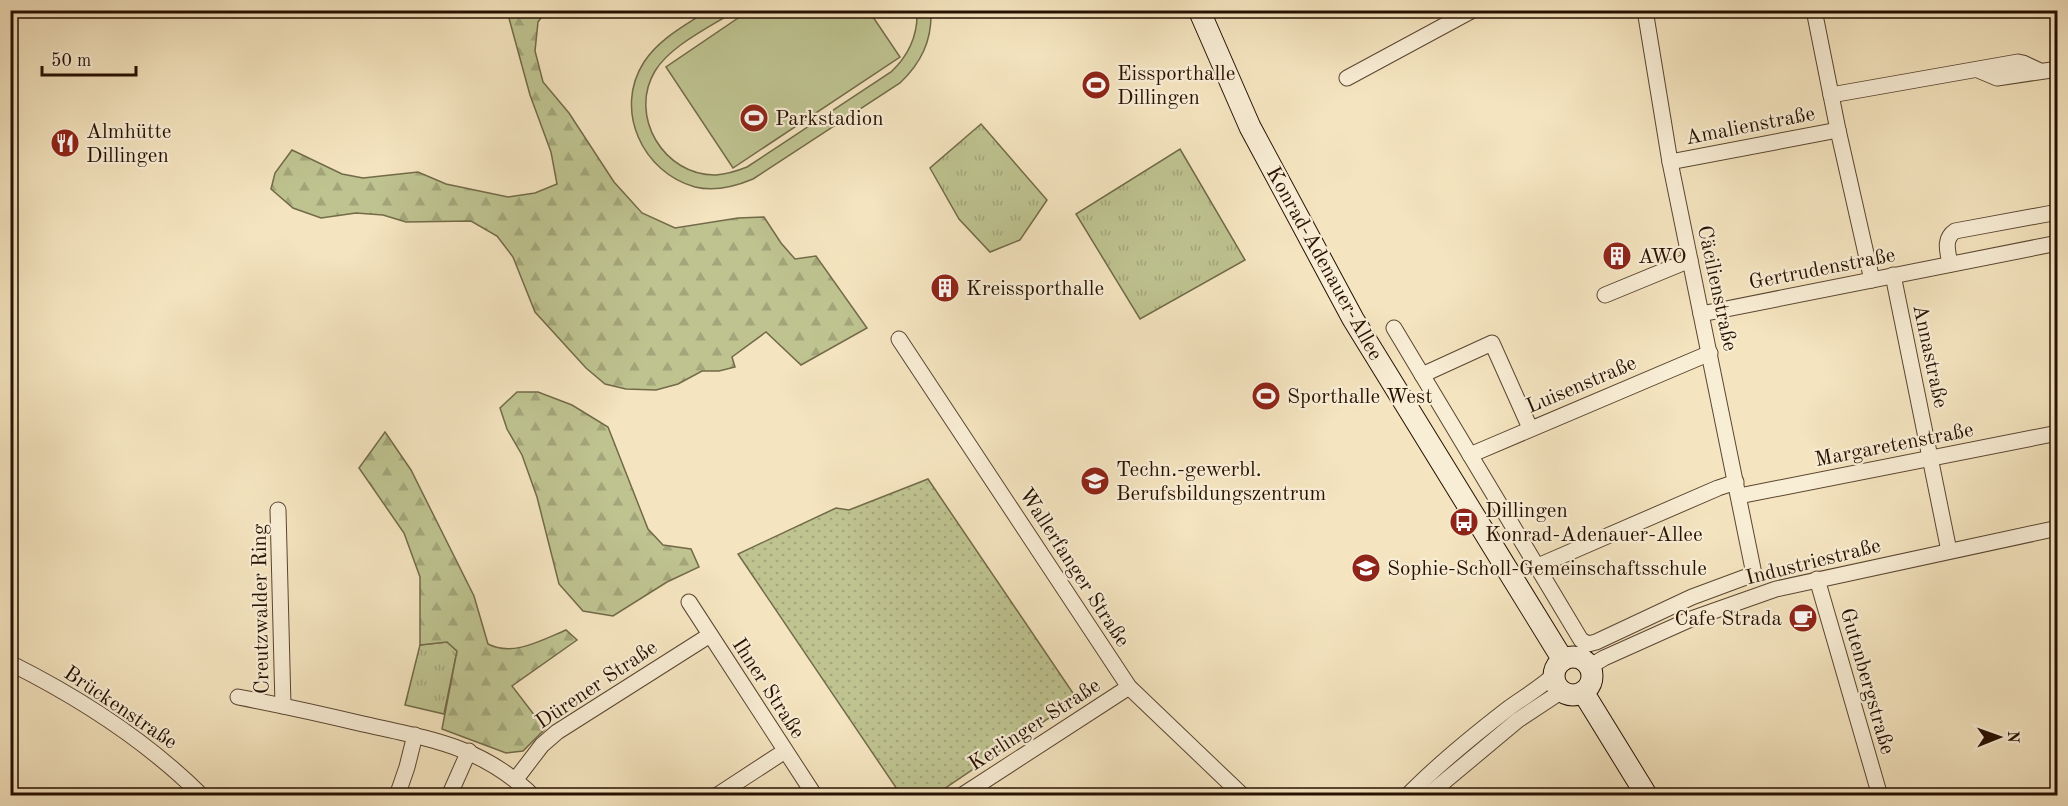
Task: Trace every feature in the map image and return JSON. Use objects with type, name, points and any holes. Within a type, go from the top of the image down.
[{"type":"street","name":"Konrad-Adenauer-Allee","points":[[1199,10],[1250,127],[1353,319],[1560,675]]},
{"type":"street","points":[[1347,78],[1473,10]]},
{"type":"street","name":"Cäcilienstraße","points":[[1538,566],[1581,640],[1588,644],[1692,597],[1754,574],[1670,162],[1645,10]]},
{"type":"street","points":[[1814,10],[1872,280]]},
{"type":"street","points":[[1831,95],[1978,70],[1996,78],[2058,69]]},
{"type":"street","name":"Amalienstraße","points":[[1670,162],[1838,130]]},
{"type":"street","points":[[1950,264],[1947,241],[1948,235],[1954,231],[2058,212]]},
{"type":"street","name":"Gertrudenstraße","points":[[1701,314],[2058,243]]},
{"type":"street","points":[[1605,295],[1690,260]]},
{"type":"street","name":"Annastraße","points":[[1893,275],[1949,551]]},
{"type":"street","points":[[1394,328],[1538,566]]},
{"type":"street","name":"Wallerfanger Straße","points":[[899,339],[1129,687],[1244,795]]},
{"type":"street","points":[[1422,375],[1492,343],[1530,428]]},
{"type":"street","name":"Luisenstraße","points":[[1470,455],[1710,352]]},
{"type":"street","name":"Margaretenstraße","points":[[1538,566],[1718,488],[1737,489],[1931,458],[2058,433]]},
{"type":"street","name":"Creutzwalder Ring","points":[[278,510],[283,706]]},
{"type":"street","name":"Industriestraße","points":[[1589,667],[1642,640],[1727,605],[1776,589],[2058,528]]},
{"type":"street","name":"Gutenbergstraße","points":[[1817,579],[1880,795]]},
{"type":"street","name":"Ihner Straße","points":[[689,602],[815,795]]},
{"type":"street","name":"Dürener Straße","points":[[516,779],[542,745],[557,732],[710,635]]},
{"type":"street","points":[[1407,795],[1434,788],[1509,708],[1560,675],[1574,657],[1580,658],[1589,667],[1592,677],[1591,683],[1583,692],[1572,695],[1560,675]]},
{"type":"street","name":"Brückenstraße","points":[[10,663],[94,709],[152,751],[202,795]]},
{"type":"street","name":"Kerlinger Straße","points":[[961,795],[1129,687]]},
{"type":"street","points":[[1583,692],[1647,795]]},
{"type":"street","name":"Creutzwalder Ring","points":[[238,697],[446,742],[469,751],[516,779],[533,795]]},
{"type":"street","points":[[397,795],[415,735]]},
{"type":"street","points":[[449,795],[469,751]]},
{"type":"street","points":[[716,795],[785,751]]},
{"type":"green space","name":"Parkstadion","points":[[750,10],[869,11],[900,57],[733,168],[666,67]]},
{"type":"green space","points":[[507,11],[546,11],[538,22],[535,51],[543,82],[569,113],[614,182],[642,213],[675,228],[738,218],[764,217],[795,259],[816,256],[867,328],[801,365],[766,332],[732,357],[735,367],[719,371],[702,371],[678,384],[656,390],[626,389],[605,384],[586,368],[535,312],[513,257],[497,236],[471,221],[406,222],[383,215],[356,213],[321,218],[293,208],[271,189],[275,173],[292,150],[342,174],[363,178],[418,172],[446,184],[508,197],[535,193],[557,184],[551,152],[530,95]]},
{"type":"green space","points":[[707,11],[735,11],[692,37],[662,62],[655,71],[648,88],[646,106],[649,124],[656,140],[667,154],[681,166],[697,173],[716,175],[747,167],[891,72],[903,59],[914,37],[917,11],[931,11],[931,22],[924,51],[914,68],[900,83],[753,179],[732,186],[710,189],[695,187],[677,180],[648,154],[638,137],[633,119],[632,100],[635,81],[650,54],[672,34]]},
{"type":"green space","points":[[981,124],[1047,200],[1020,240],[990,252],[959,219],[930,168]]},
{"type":"green space","points":[[1180,149],[1245,260],[1140,319],[1076,214]]},
{"type":"green space","points":[[517,392],[538,392],[572,405],[608,427],[648,529],[663,545],[691,549],[699,567],[667,582],[613,616],[583,611],[559,584],[537,497],[522,455],[507,429],[500,408]]},
{"type":"green space","points":[[385,432],[411,470],[474,596],[488,644],[498,648],[517,648],[566,630],[577,640],[512,686],[545,729],[523,751],[506,753],[442,729],[457,651],[447,642],[420,645],[420,577],[404,533],[359,468]]},
{"type":"green space","points":[[928,479],[1077,699],[935,795],[901,795],[738,554],[836,508],[849,510]]},
{"type":"green space","points":[[447,642],[457,651],[444,714],[405,705],[420,645]]},
{"type":"place","name":"Eissporthalle Dillingen","points":[[1096,85]]},
{"type":"place","name":"Parkstadion","points":[[754,118]]},
{"type":"place","name":"Almhütte Dillingen","points":[[65,143]]},
{"type":"place","name":"AWO","points":[[1617,256]]},
{"type":"place","name":"Kreissporthalle","points":[[945,288]]},
{"type":"place","name":"Sporthalle West","points":[[1266,396]]},
{"type":"place","name":"Techn.-gewerbl. Berufsbildungszentrum","points":[[1095,481]]},
{"type":"place","name":"Dillingen Konrad-Adenauer-Allee","points":[[1464,522]]},
{"type":"place","name":"Sophie-Scholl-Gemeinschaftsschule","points":[[1366,568]]},
{"type":"place","name":"Cafe Strada","points":[[1803,618]]}]
